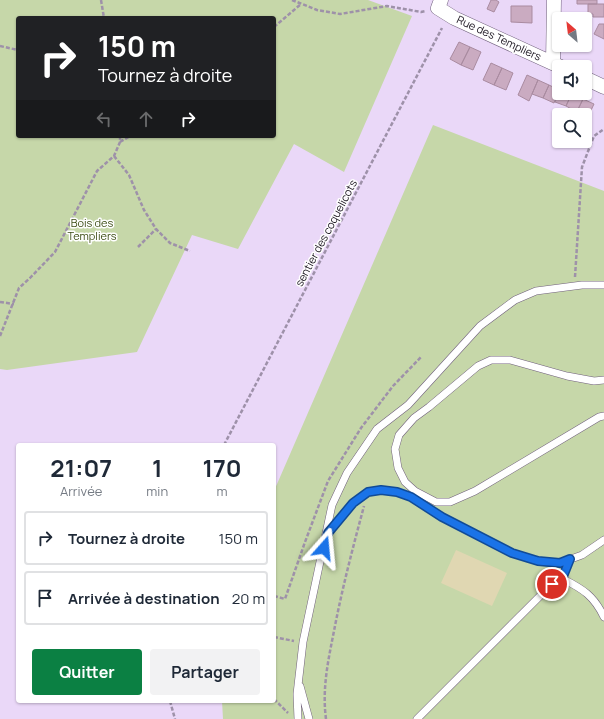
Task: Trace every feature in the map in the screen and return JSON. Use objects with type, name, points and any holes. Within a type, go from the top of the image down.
[{"type":"street","points":[[554,0],[557,60]]},
{"type":"street","name":"Rue des Templiers","points":[[440,4],[454,18],[552,63]]},
{"type":"street","points":[[592,81],[604,87]]},
{"type":"lane","points":[[298,719],[297,694],[303,642],[328,533],[332,505],[347,473],[377,429],[408,406],[480,326],[515,300],[536,291],[582,285],[604,285]]},
{"type":"lane","points":[[604,380],[594,381],[567,376],[510,360],[491,360],[478,366],[414,418],[399,435],[395,449],[398,468],[405,482],[415,491],[436,502],[450,502],[475,491],[599,417],[604,416]]},
{"type":"lane","points":[[328,533],[353,503],[368,492],[381,490],[397,492],[411,497],[442,517],[512,553],[538,561],[560,563],[582,555],[604,540]]},
{"type":"lane","points":[[417,719],[533,602],[552,584],[562,579],[570,559]]},
{"type":"lane","points":[[562,579],[592,596],[604,617]]},
{"type":"lane","points":[[299,684],[309,719]]},
{"type":"path","points":[[101,0],[104,16]]},
{"type":"path","points":[[292,0],[317,10],[340,14],[387,6],[421,12],[440,4]]},
{"type":"path","points":[[276,25],[301,4]]},
{"type":"path","name":"sentier des coquelicots","points":[[225,443],[442,28]]},
{"type":"path","points":[[0,46],[16,50]]},
{"type":"path","points":[[575,264],[582,167],[594,136],[604,129]]},
{"type":"path","points":[[0,335],[14,304],[18,288],[30,278],[55,252],[97,170],[114,156],[120,142],[120,138]]},
{"type":"path","points":[[120,142],[127,138]]},
{"type":"path","points":[[114,156],[129,174],[144,210],[156,229],[170,243],[190,251]]},
{"type":"path","points":[[138,247],[156,229]]},
{"type":"path","points":[[0,302],[14,304]]},
{"type":"path","points":[[326,719],[324,702],[327,664],[338,609],[368,492]]},
{"type":"path","points":[[276,637],[303,642]]},
{"type":"path","points":[[276,701],[288,714]]},
{"type":"path","points":[[171,703],[175,719]]},
{"type":"green space","name":"Bois des Templiers","points":[[0,0],[368,0],[412,16],[344,172],[294,144],[238,249],[192,235],[137,352],[7,370],[0,369]]},
{"type":"green space","points":[[433,125],[604,191],[604,719],[223,719],[222,703],[276,703],[276,486]]},
{"type":"sand","points":[[456,550],[507,573],[492,606],[441,583]]},
{"type":"building","points":[[491,0],[496,0],[499,2],[494,12],[487,9]]},
{"type":"building","points":[[577,0],[597,0],[597,4],[577,4]]},
{"type":"building","points":[[588,4],[604,4],[604,17],[593,17],[592,12],[588,12]]},
{"type":"building","points":[[511,6],[532,6],[532,23],[511,22]]},
{"type":"building","points":[[599,24],[604,24],[604,39],[594,34]]},
{"type":"building","points":[[459,42],[470,47],[461,65],[450,59]]},
{"type":"building","points":[[470,47],[481,52],[473,70],[461,65]]},
{"type":"building","points":[[491,63],[502,68],[494,85],[483,80]]},
{"type":"building","points":[[502,68],[513,73],[506,90],[494,85]]},
{"type":"building","points":[[527,75],[538,80],[529,101],[518,95]]},
{"type":"building","points":[[538,80],[549,85],[543,98],[532,94]]},
{"type":"building","points":[[549,85],[552,86],[552,100],[555,100],[554,103],[543,98]]},
{"type":"building","points":[[556,100],[569,100],[566,106],[555,102]]},
{"type":"building","points":[[569,100],[583,100],[579,108],[570,108],[566,106]]},
{"type":"building","points":[[582,100],[594,104],[592,108],[578,108]]},
{"type":"route","points":[[324,548],[328,533],[353,503],[368,492],[381,490],[397,492],[411,497],[442,517],[512,553],[538,561],[560,563],[570,559],[562,579],[552,584]]}]
